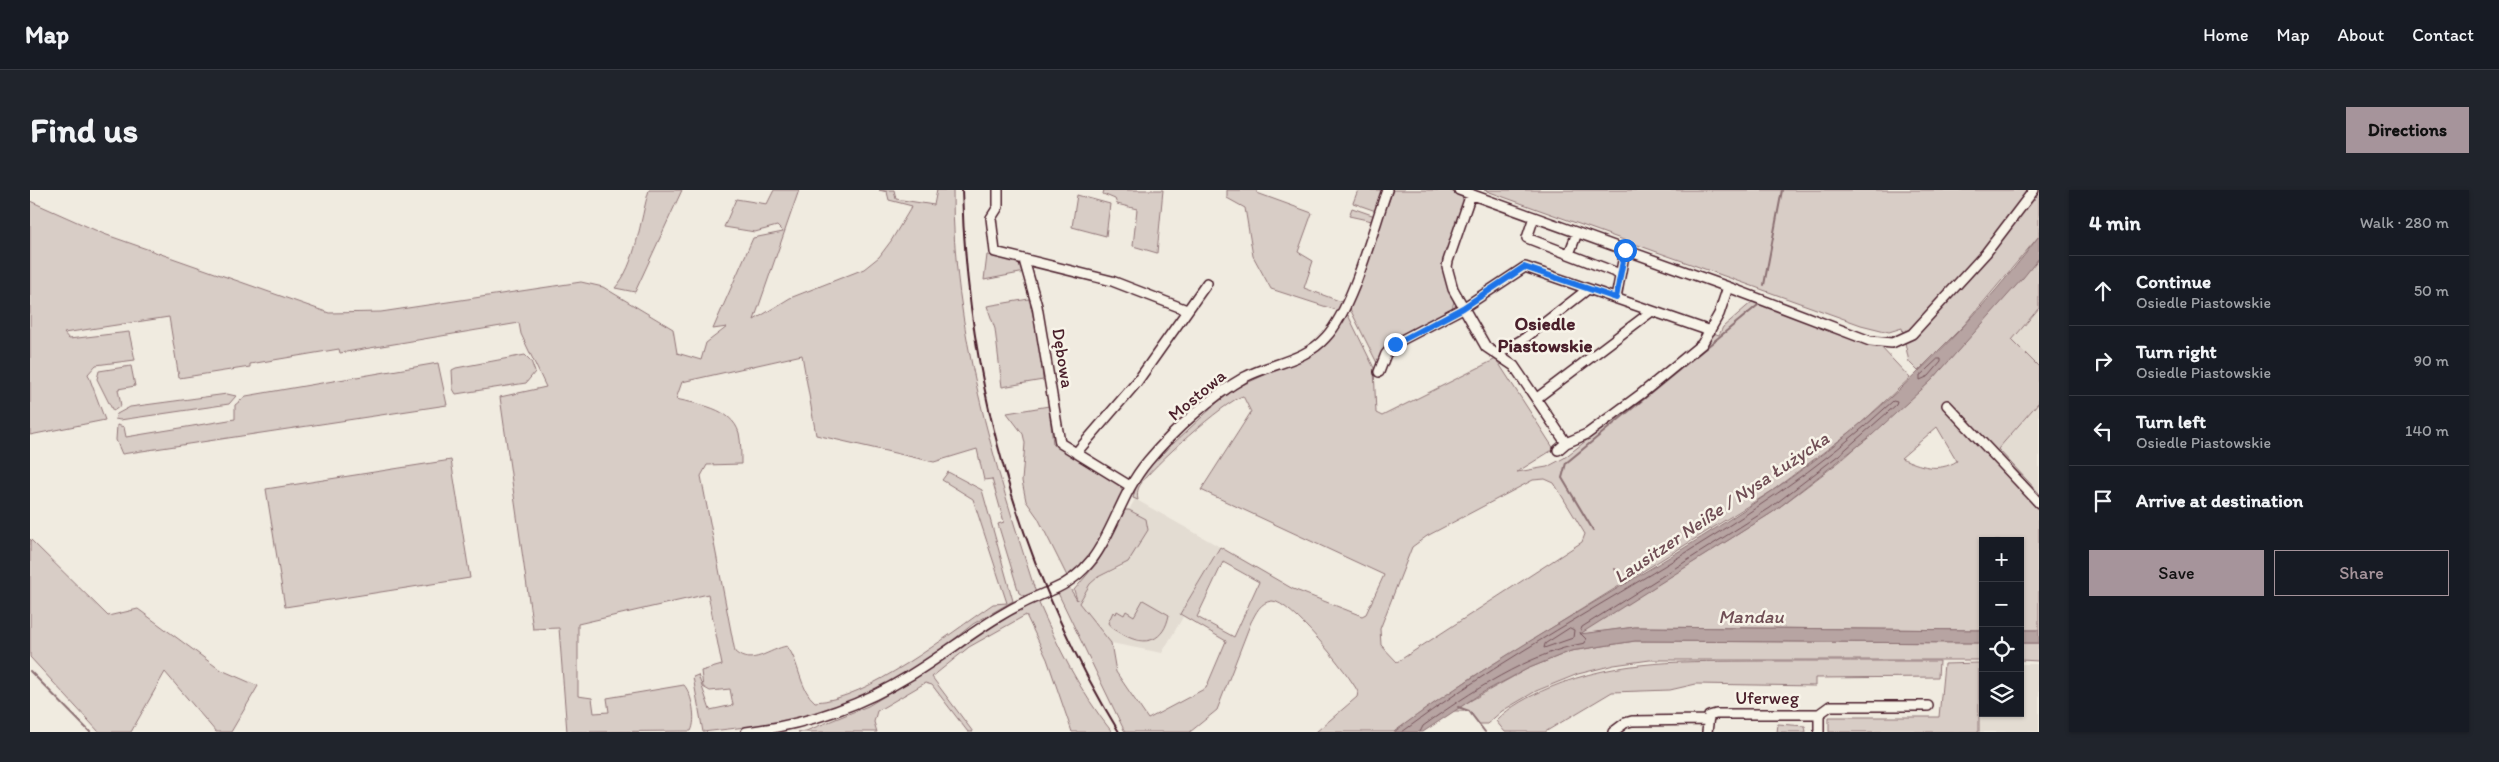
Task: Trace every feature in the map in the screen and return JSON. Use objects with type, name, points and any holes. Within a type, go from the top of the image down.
[{"type":"street","points":[[998,190],[998,208],[991,218],[994,252],[1112,281],[1187,310]]},
{"type":"street","name":"Mostowa","points":[[746,732],[781,728],[799,723],[827,715],[872,697],[910,676],[987,622],[1075,578],[1093,560],[1130,486],[1148,461],[1224,390],[1247,376],[1309,352],[1327,337],[1345,307],[1386,190]]},
{"type":"street","points":[[1459,190],[1728,287],[1870,341],[1892,343],[1912,334],[1986,253],[2034,190]]},
{"type":"street","points":[[1471,194],[1450,253],[1447,267],[1453,289],[1486,347],[1514,366],[1566,443]]},
{"type":"street","points":[[1534,217],[1527,238],[1620,274]]},
{"type":"street","points":[[1569,254],[1577,233]]},
{"type":"street","points":[[1616,298],[1625,250]]},
{"type":"street","name":"Dębowa","points":[[1024,260],[1038,306],[1060,443],[1130,486]]},
{"type":"street","points":[[1379,372],[1386,354],[1396,343],[1463,308],[1524,267],[1710,331]]},
{"type":"street","points":[[1076,454],[1137,382],[1207,283]]},
{"type":"street","points":[[1558,450],[1566,443],[1587,434],[1641,394],[1702,344],[1710,331],[1728,287]]},
{"type":"street","points":[[1498,354],[1525,338],[1588,289]]},
{"type":"street","points":[[1537,398],[1652,311]]},
{"type":"street","points":[[1947,405],[2039,503]]},
{"type":"street","points":[[1819,732],[1819,714],[1830,706],[1928,706]]},
{"type":"street","name":"Uferweg","points":[[1707,720],[1709,716],[1716,714],[1819,714]]},
{"type":"street","points":[[1613,732],[1625,723],[1632,721],[1707,720],[1707,732]]},
{"type":"shaded area","points":[[649,190],[682,190],[635,292],[615,288],[633,255]]},
{"type":"shaded area","points":[[774,190],[799,190],[754,320],[790,298],[864,269],[879,257],[912,206],[889,200],[887,192],[879,190],[894,190],[896,199],[934,205],[937,190],[953,190],[960,292],[978,394],[1005,494],[1036,593],[1026,597],[1019,593],[998,524],[1004,522],[992,479],[984,480],[977,449],[934,462],[816,435],[802,355],[682,382],[676,399],[713,408],[729,418],[739,433],[741,464],[707,465],[701,476],[735,652],[748,658],[761,656],[787,646],[795,660],[806,690],[815,702],[836,698],[859,690],[883,678],[931,648],[993,604],[1007,603],[973,499],[942,480],[948,472],[982,490],[1013,601],[973,624],[937,653],[882,688],[827,712],[780,723],[703,732],[693,677],[698,675],[710,710],[733,705],[730,689],[710,691],[703,687],[701,671],[722,665],[708,594],[578,624],[578,696],[592,698],[594,713],[609,712],[607,698],[684,685],[693,707],[694,720],[691,731],[567,732],[559,628],[533,629],[500,397],[546,387],[521,334],[519,323],[340,353],[339,349],[250,364],[250,367],[179,378],[169,317],[64,333],[69,339],[129,332],[135,360],[96,365],[88,374],[105,420],[30,435],[30,201],[104,234],[329,313],[381,312],[581,282],[603,287],[673,329],[677,353],[701,360],[706,343],[727,327],[713,329],[753,238],[783,232],[777,226],[755,232],[724,227],[736,199],[767,204]]},
{"type":"shaded area","points":[[1104,190],[1163,190],[1157,253],[1133,246],[1137,209],[1117,204],[1115,199],[1103,194]]},
{"type":"shaded area","points":[[1227,190],[1257,190],[1257,193],[1312,213],[1298,252],[1313,261],[1304,288],[1342,302],[1339,311],[1271,289],[1253,256],[1245,208],[1227,198]]},
{"type":"shaded area","points":[[1358,190],[1384,190],[1376,211],[1353,203]]},
{"type":"shaded area","points":[[1393,190],[1449,190],[1462,197],[1465,204],[1446,256],[1447,270],[1454,299],[1453,306],[1449,313],[1391,342],[1379,367],[1350,309],[1350,304]]},
{"type":"shaded area","points":[[1484,190],[2039,190],[2039,236],[1965,324],[1918,371],[1909,362],[1902,328],[1889,332],[1861,325]]},
{"type":"shaded area","points":[[1077,195],[1110,204],[1106,236],[1072,227]]},
{"type":"shaded area","points":[[1352,208],[1375,216],[1372,221],[1349,216]]},
{"type":"shaded area","points":[[987,255],[995,255],[1022,262],[1025,272],[984,280]]},
{"type":"shaded area","points":[[2039,258],[2039,308],[2012,340],[2039,367],[2039,402],[1998,449],[2039,493],[2039,630],[2024,630],[2024,537],[1979,537],[1979,630],[1635,627],[1577,635],[1773,512],[1843,459],[1932,380]],"holes":[[[1937,427],[1957,461],[1950,465],[1929,467],[1901,458]]]},
{"type":"shaded area","points":[[1029,299],[1040,344],[1043,380],[1002,387],[995,329],[987,306]]},
{"type":"shaded area","points":[[1753,301],[1879,345],[1910,378],[1857,427],[1772,491],[1471,678],[1394,732],[1316,732],[1357,697],[1358,692],[1344,670],[1305,625],[1281,604],[1272,601],[1261,606],[1251,622],[1217,710],[1190,732],[1125,732],[1058,593],[1069,587],[1077,600],[1074,590],[1097,563],[1125,510],[1129,510],[1146,519],[1148,530],[1128,562],[1098,577],[1090,584],[1079,603],[1111,643],[1116,672],[1148,719],[1206,688],[1226,641],[1180,614],[1220,547],[1293,589],[1362,616],[1366,614],[1384,575],[1201,490],[1251,412],[1243,396],[1221,409],[1172,451],[1140,485],[1138,500],[1133,498],[1137,483],[1145,470],[1218,402],[1238,387],[1311,354],[1330,340],[1344,317],[1348,315],[1374,368],[1376,413],[1382,416],[1496,359],[1554,449],[1517,472],[1547,467],[1564,458],[1628,408],[1713,333],[1719,335],[1723,327]],"holes":[[[1545,479],[1554,483],[1585,534],[1582,542],[1397,662],[1381,645],[1380,629],[1412,547],[1427,536],[1533,480]],[[1223,562],[1259,582],[1234,637],[1197,617]]]},
{"type":"shaded area","points":[[2039,308],[2039,367],[2012,340]]},
{"type":"shaded area","points":[[525,355],[531,361],[535,372],[526,383],[456,394],[453,389],[452,370],[456,368]]},
{"type":"shaded area","points":[[438,363],[447,405],[122,454],[116,440],[117,425],[124,427],[126,437],[235,419],[235,405],[246,396]]},
{"type":"shaded area","points":[[131,366],[135,386],[118,389],[121,406],[113,411],[97,379],[99,371]]},
{"type":"shaded area","points":[[227,394],[236,396],[229,404],[120,420],[115,419],[117,414],[130,407]]},
{"type":"shaded area","points":[[2039,402],[2039,493],[1998,449]]},
{"type":"shaded area","points":[[1049,406],[1053,444],[1119,484],[1123,492],[1093,552],[1085,563],[1067,576],[1038,518],[1026,501],[1022,481],[1025,443],[1023,434],[1007,413]]},
{"type":"shaded area","points":[[451,460],[470,578],[285,607],[266,489]]},
{"type":"shaded area","points":[[1135,499],[1220,547],[1180,614],[1183,617],[1162,653],[1111,643],[1079,603],[1090,584],[1098,577],[1122,567],[1146,519],[1129,510]]},
{"type":"shaded area","points":[[30,539],[108,616],[138,609],[219,669],[258,686],[231,732],[216,732],[165,672],[131,732],[99,732],[30,657]]},
{"type":"shaded area","points":[[1143,600],[1169,615],[1167,624],[1158,636],[1147,641],[1132,639],[1108,623],[1113,612],[1116,614],[1117,611],[1124,615],[1126,611],[1134,616]]},
{"type":"shaded area","points":[[1038,601],[1070,669],[1100,717],[1112,732],[1072,732],[1047,659],[1026,615],[969,647],[932,677],[973,732],[968,732],[932,685],[925,683],[877,711],[874,722],[877,732],[798,732],[806,731],[868,706],[922,674],[995,622]]},
{"type":"shaded area","points":[[1635,641],[1979,643],[1979,660],[1650,660],[1614,665],[1578,674],[1536,691],[1502,711],[1487,724],[1479,724],[1469,711],[1452,711],[1527,669],[1571,651]]},
{"type":"shaded area","points":[[2024,643],[2039,643],[2039,661],[2024,660]]},
{"type":"shaded area","points":[[1706,661],[1939,661],[1938,677],[1815,678],[1815,686],[1696,684],[1670,690],[1612,692],[1545,732],[1505,732],[1496,721],[1521,702],[1549,688],[1602,671],[1628,667]]},
{"type":"shaded area","points":[[1979,663],[1979,732],[1829,732],[1829,717],[1939,717],[1944,664]]},
{"type":"shaded area","points":[[2024,664],[2039,664],[2039,732],[1979,732],[1979,717],[2024,717]]},
{"type":"shaded area","points":[[1778,724],[1805,726],[1806,732],[1777,732]]},
{"type":"water","points":[[2039,236],[2039,258],[2023,278],[1932,380],[1872,435],[1773,512],[1580,634],[1635,627],[1979,630],[1979,643],[1635,641],[1571,651],[1527,669],[1480,694],[1423,732],[1394,732],[1486,668],[1678,552],[1772,491],[1809,464],[1882,405],[1916,374],[1981,307]]},
{"type":"water","points":[[2024,630],[2039,630],[2039,643],[2024,643]]},
{"type":"waterway","points":[[1764,285],[1782,190]]},
{"type":"waterway","points":[[1593,530],[1562,478],[1566,463],[1758,305]]},
{"type":"waterway","name":"Lausitzer Neiße / Nysa Łużycka","points":[[1615,569],[1626,583]]},
{"type":"waterway","points":[[30,671],[90,732]]},
{"type":"waterway","points":[[1458,707],[1469,711],[1485,732]]},
{"type":"railway","points":[[962,190],[966,262],[975,333],[988,403],[1005,472],[1027,539],[1053,605],[1084,670],[1119,732]]},
{"type":"district","name":"Osiedle Piastowskie","points":[[1545,334]]},
{"type":"route","points":[[1395,344],[1463,308],[1524,267],[1616,298],[1625,250]]},
{"type":"water label","name":"Mandau","points":[[1751,616]]}]
